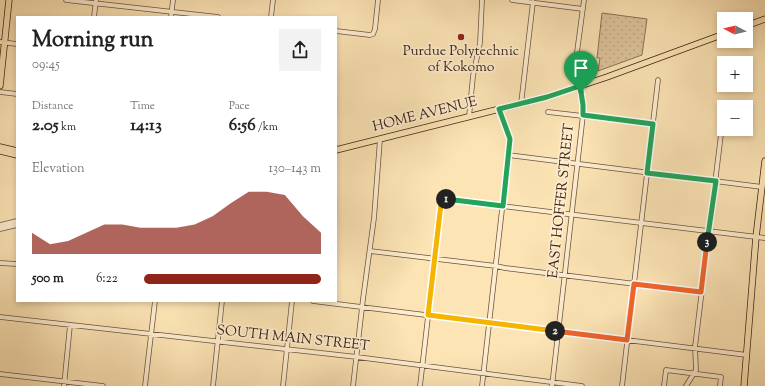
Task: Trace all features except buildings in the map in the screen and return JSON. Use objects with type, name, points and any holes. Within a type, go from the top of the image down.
[{"type":"main road","points":[[0,86],[2,42],[10,0]]},
{"type":"main road","points":[[753,23],[765,19]]},
{"type":"main road","name":"HOME AVENUE","points":[[337,150],[547,97],[717,37]]},
{"type":"main road","points":[[0,147],[16,151]]},
{"type":"main road","points":[[0,150],[16,155]]},
{"type":"main road","points":[[744,386],[756,237],[765,161]]},
{"type":"street","points":[[66,0],[96,2],[209,16]]},
{"type":"street","points":[[171,16],[173,0]]},
{"type":"street","points":[[271,16],[272,0]]},
{"type":"street","points":[[337,31],[373,34],[375,29],[378,0]]},
{"type":"street","points":[[469,117],[473,76],[480,43],[482,0]]},
{"type":"street","points":[[512,0],[583,9]]},
{"type":"street","name":"EAST HOFFER STREET","points":[[552,384],[583,115],[580,86],[575,67],[584,0]]},
{"type":"street","points":[[94,16],[96,2]]},
{"type":"street","points":[[521,104],[532,2]]},
{"type":"street","points":[[2,42],[16,44]]},
{"type":"street","points":[[622,386],[658,80]]},
{"type":"street","points":[[0,92],[16,94]]},
{"type":"street","points":[[482,386],[510,139],[499,109]]},
{"type":"street","points":[[548,112],[653,124]]},
{"type":"street","points":[[686,386],[694,374],[696,365],[695,347],[708,231],[721,136]]},
{"type":"street","points":[[354,386],[362,306],[370,251],[380,139]]},
{"type":"street","points":[[508,156],[762,187]]},
{"type":"street","points":[[420,386],[441,204],[443,200],[572,214],[765,238]]},
{"type":"street","points":[[0,225],[16,221]]},
{"type":"street","points":[[0,229],[16,225]]},
{"type":"street","points":[[370,251],[701,292]]},
{"type":"street","points":[[0,263],[16,264]]},
{"type":"street","points":[[145,386],[155,302]]},
{"type":"street","points":[[213,386],[222,302]]},
{"type":"street","points":[[283,386],[292,302]]},
{"type":"street","points":[[329,302],[746,355]]},
{"type":"street","name":"SOUTH MAIN STREET","points":[[0,317],[357,357],[552,384],[582,386]]},
{"type":"street","points":[[64,384],[70,325]]},
{"type":"street","points":[[664,386],[666,370],[721,377],[720,386]]},
{"type":"street","points":[[0,374],[64,384],[103,386]]},
{"type":"shaded area","points":[[602,13],[647,19],[642,55],[598,71],[600,58],[597,58]]},
{"type":"place","name":"Purdue Polytechnic of Kokomo","points":[[461,37]]},
{"type":"route","points":[[580,86],[581,92],[583,115],[653,124],[647,173],[716,181],[708,231],[701,292],[634,284],[627,340],[428,315],[442,201],[445,199],[503,206],[510,139],[499,109],[547,97],[580,86]]}]
